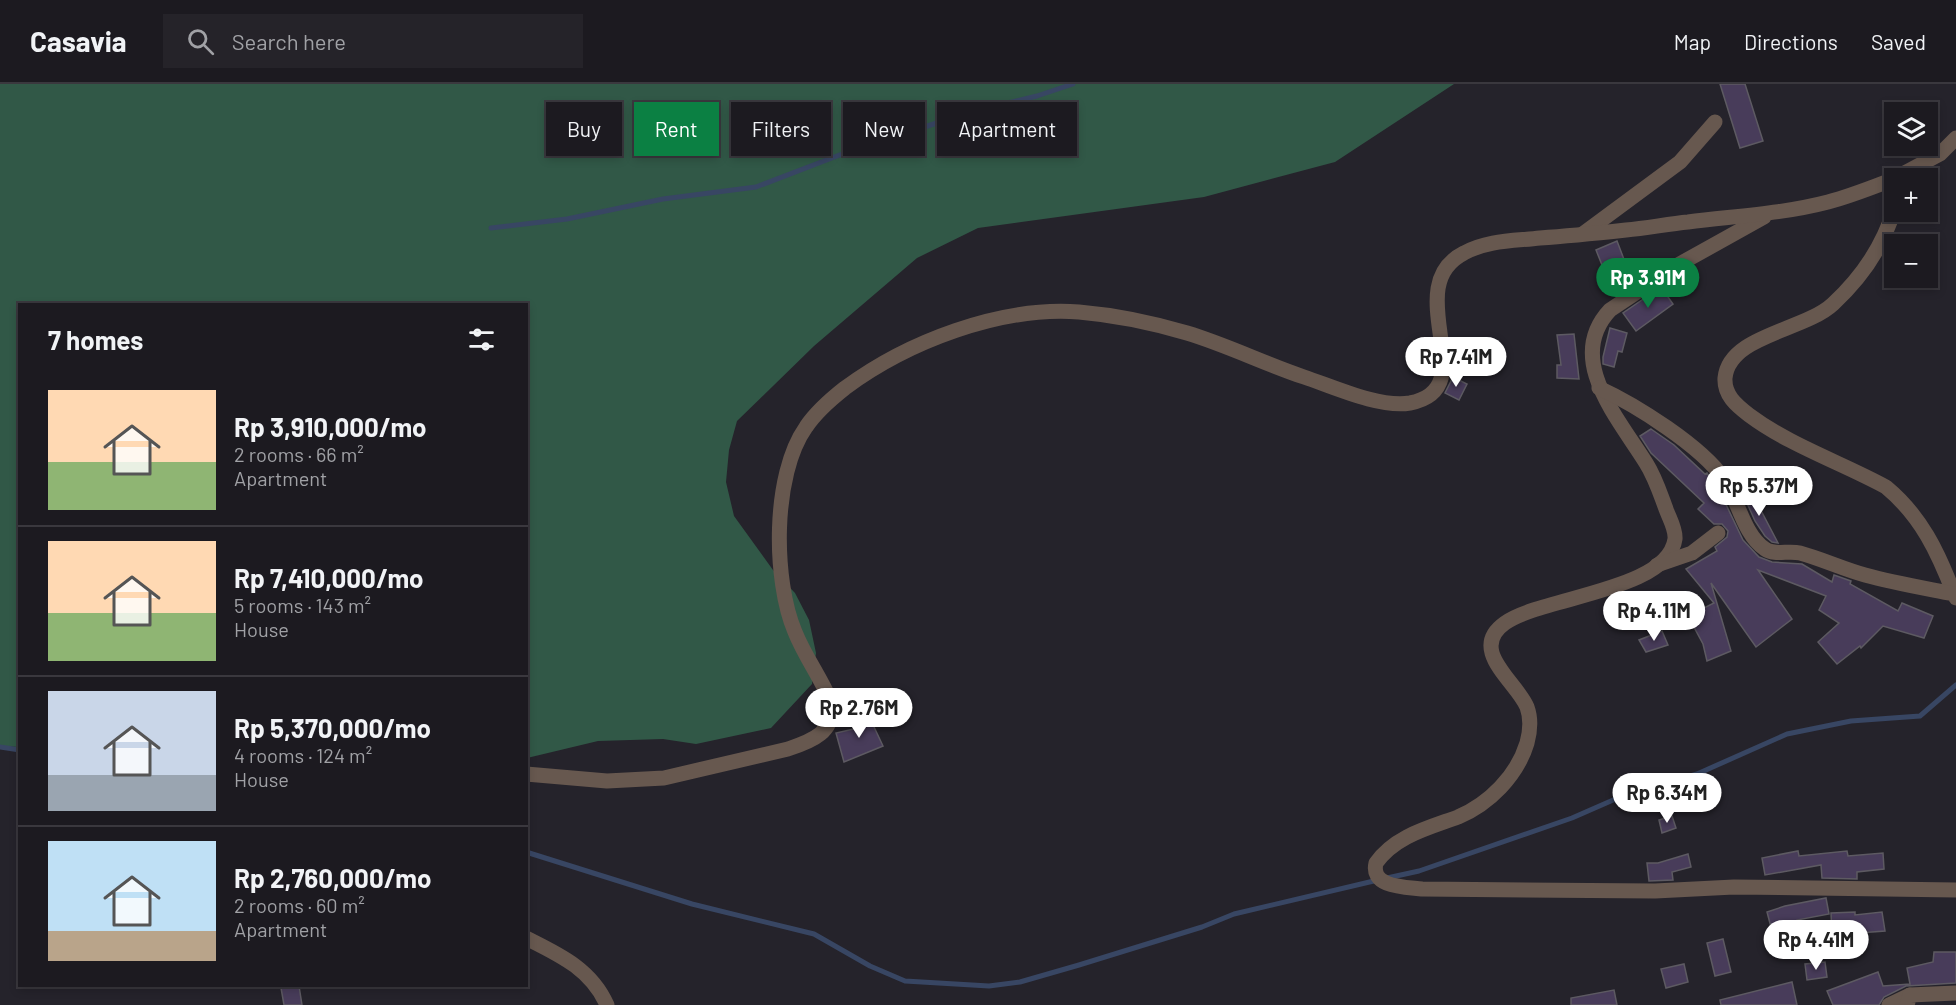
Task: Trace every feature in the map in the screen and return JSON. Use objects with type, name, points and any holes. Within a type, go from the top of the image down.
[{"type":"street","points":[[1584,233],[1680,162],[1715,122]]},
{"type":"street","points":[[1917,168],[1941,154],[1956,138]]},
{"type":"street","points":[[528,774],[607,781],[664,778],[788,749],[819,736],[825,730],[833,711],[831,702],[794,631],[787,609],[781,540],[786,477],[792,453],[805,428],[820,410],[866,373],[921,343],[952,332],[1005,319],[1054,312],[1079,312],[1186,333],[1349,392],[1385,403],[1405,404],[1434,393],[1441,382],[1444,367],[1436,292],[1439,280],[1450,262],[1473,248],[1502,241],[1770,214],[1832,201],[1884,183]]},
{"type":"street","points":[[1657,565],[1672,547],[1675,538],[1674,530],[1648,466],[1599,388],[1592,363],[1595,333],[1601,319],[1610,310],[1676,266],[1770,214]]},
{"type":"street","points":[[1891,222],[1888,231],[1870,262],[1833,304],[1815,319],[1748,346],[1732,358],[1726,368],[1725,382],[1727,392],[1733,401],[1749,415],[1782,435],[1886,487],[1900,499],[1921,525],[1944,568],[1955,596]]},
{"type":"street","points":[[1599,388],[1622,398],[1652,417],[1717,470],[1730,488],[1740,515],[1766,550],[1775,553],[1799,553],[1863,575],[1955,596]]},
{"type":"street","points":[[1718,533],[1692,552],[1657,565],[1622,584],[1531,610],[1515,617],[1498,629],[1491,645],[1493,657],[1526,705],[1529,716],[1527,742],[1519,763],[1504,784],[1481,803],[1458,817],[1417,832],[1388,849],[1376,863],[1376,874],[1395,886],[1422,889],[1655,891],[1745,887],[1956,890]]},
{"type":"street","points":[[528,939],[582,969],[594,981],[607,1005]]},
{"type":"street","points":[[1889,1005],[1956,993]]},
{"type":"green space","points":[[0,84],[1454,84],[1335,162],[1204,197],[978,228],[917,258],[814,346],[737,421],[729,450],[726,482],[734,516],[773,570],[795,593],[809,620],[816,653],[812,684],[771,728],[696,744],[663,739],[598,741],[528,758],[528,303],[18,303],[18,747],[0,746]]},
{"type":"building","points":[[1720,84],[1745,84],[1763,141],[1740,148]]},
{"type":"building","points":[[1617,241],[1625,262],[1604,270],[1596,250]]},
{"type":"building","points":[[1661,287],[1673,304],[1636,331],[1623,313]]},
{"type":"building","points":[[1610,328],[1627,333],[1622,352],[1618,351],[1614,367],[1603,364]]},
{"type":"building","points":[[1574,334],[1579,379],[1557,378],[1557,365],[1561,365],[1557,335]]},
{"type":"building","points":[[1453,377],[1467,384],[1459,400],[1445,393]]},
{"type":"building","points":[[1651,429],[1674,445],[1705,474],[1707,473],[1720,492],[1743,540],[1759,557],[1772,562],[1802,564],[1832,582],[1834,575],[1851,581],[1850,584],[1898,611],[1902,603],[1933,616],[1924,638],[1883,626],[1861,648],[1860,646],[1837,664],[1818,642],[1839,623],[1819,610],[1826,596],[1758,570],[1792,619],[1756,647],[1711,583],[1731,651],[1707,661],[1703,644],[1688,616],[1714,603],[1686,569],[1717,551],[1715,547],[1727,537],[1728,531],[1722,524],[1714,524],[1698,509],[1704,503],[1651,453],[1640,436]]},
{"type":"building","points":[[1750,490],[1778,543],[1772,542],[1765,536],[1755,521],[1743,494]]},
{"type":"building","points":[[1662,631],[1668,645],[1646,652],[1639,640]]},
{"type":"building","points":[[867,712],[883,746],[844,762],[836,733],[858,728],[853,717]]},
{"type":"building","points":[[1672,816],[1676,828],[1662,833],[1659,820]]},
{"type":"building","points":[[1798,851],[1799,856],[1847,851],[1848,856],[1883,853],[1884,869],[1857,872],[1857,879],[1822,878],[1821,865],[1765,875],[1762,858]]},
{"type":"building","points":[[1688,854],[1691,867],[1672,872],[1673,880],[1649,881],[1647,863],[1658,863]]},
{"type":"building","points":[[1826,898],[1829,914],[1797,920],[1797,924],[1772,931],[1767,912]]},
{"type":"building","points":[[1855,912],[1855,915],[1882,912],[1885,931],[1832,935],[1831,913]]},
{"type":"building","points":[[1723,939],[1731,972],[1715,976],[1707,943]]},
{"type":"building","points":[[1934,952],[1956,952],[1956,983],[1906,986],[1884,997],[1879,1005],[1833,1005],[1827,991],[1878,972],[1883,986],[1910,984],[1907,968],[1933,962]]},
{"type":"building","points":[[1825,962],[1827,977],[1807,980],[1805,964]]},
{"type":"building","points":[[1684,964],[1688,982],[1666,988],[1661,969]]},
{"type":"building","points":[[1792,982],[1797,1005],[1721,1005],[1720,1000]]},
{"type":"building","points":[[299,987],[302,1005],[284,1005],[281,988]]},
{"type":"building","points":[[1614,990],[1617,1005],[1571,1005],[1571,998]]},
{"type":"waterway","points":[[491,228],[567,219],[663,199],[756,187],[850,151],[974,111],[1037,96],[1073,84]]},
{"type":"waterway","points":[[1387,878],[1419,871],[1572,818],[1620,797],[1697,774],[1787,734],[1851,721],[1920,716],[1956,685]]},
{"type":"waterway","points":[[0,747],[18,750]]},
{"type":"waterway","points":[[528,853],[692,904],[814,934],[870,966],[905,981],[989,986],[1020,982],[1079,965],[1202,927],[1234,914],[1378,880]]}]
